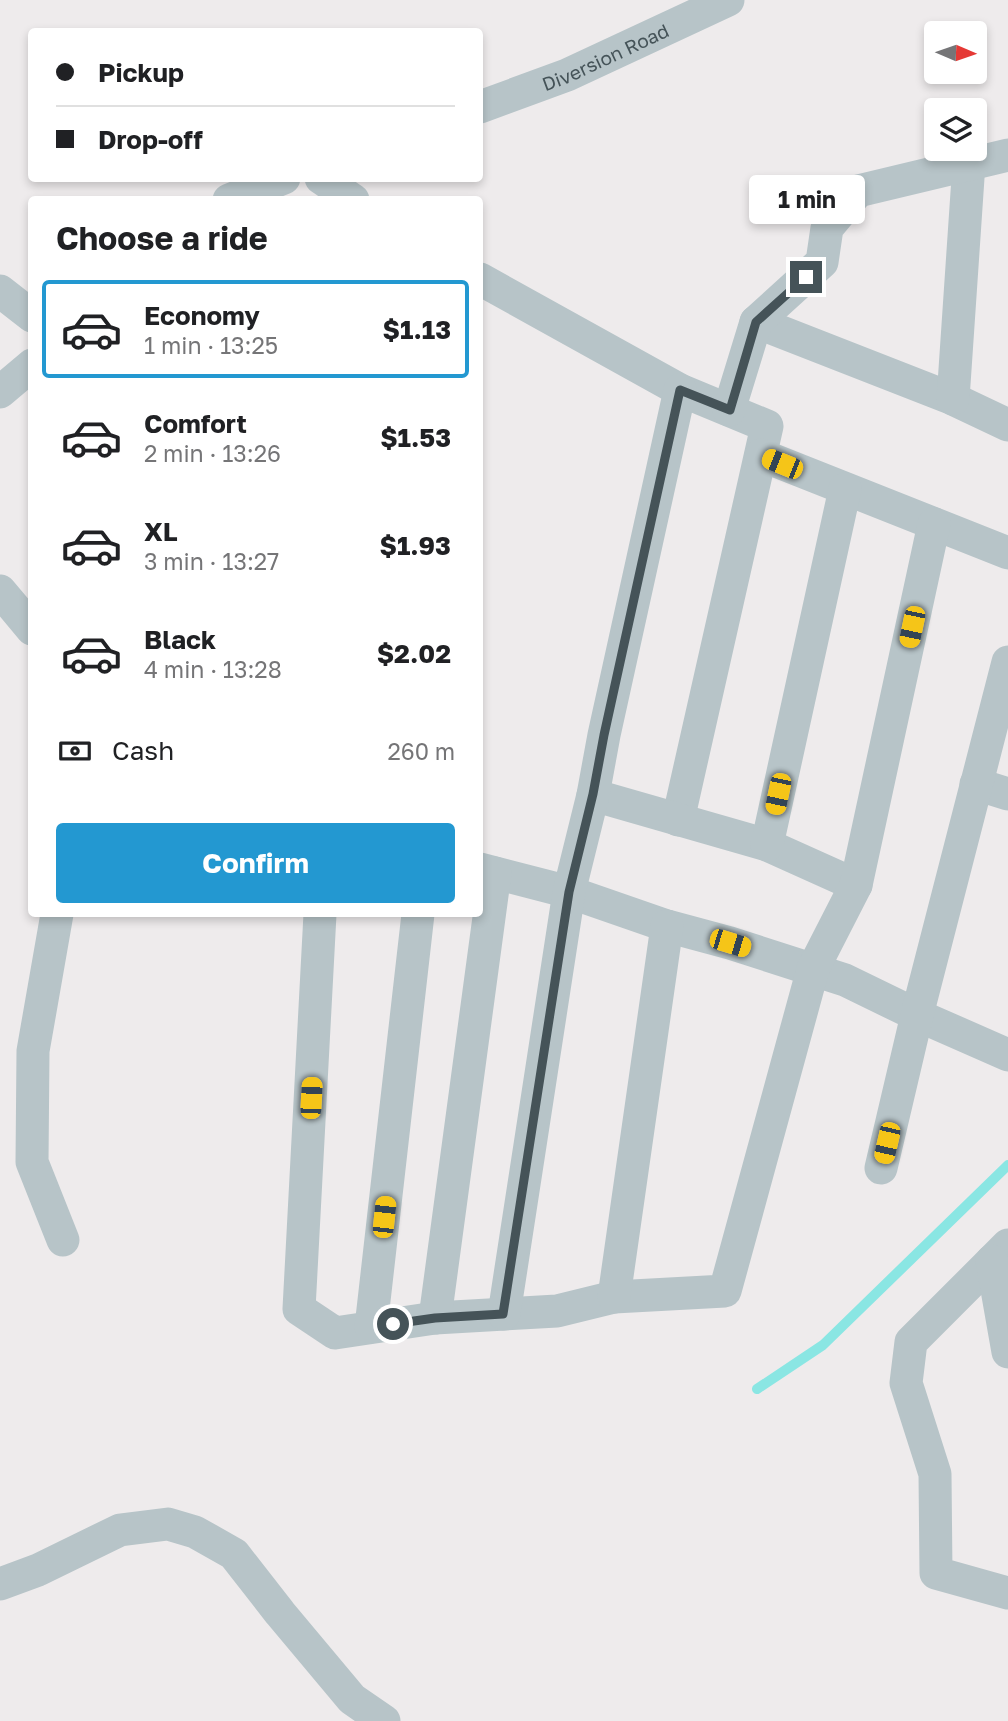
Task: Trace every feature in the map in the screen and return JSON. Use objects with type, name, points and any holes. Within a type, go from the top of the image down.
[{"type":"street","name":"Diversion Road","points":[[483,106],[567,75],[727,0]]},
{"type":"street","points":[[730,410],[756,322],[822,262],[827,228],[859,191],[1008,155]]},
{"type":"street","points":[[953,399],[969,163]]},
{"type":"street","points":[[239,196],[274,182]]},
{"type":"street","points":[[327,182],[347,196]]},
{"type":"street","points":[[483,281],[680,390],[767,426],[678,820]]},
{"type":"street","points":[[0,291],[28,313]]},
{"type":"street","points":[[756,322],[953,399],[1008,425]]},
{"type":"street","points":[[0,392],[28,368]]},
{"type":"street","points":[[503,1314],[569,892],[593,794],[680,390]]},
{"type":"street","points":[[761,455],[1008,553]]},
{"type":"street","points":[[767,845],[845,489]]},
{"type":"street","points":[[320,917],[299,1308],[335,1333],[435,1318],[557,1311],[614,1297],[725,1291],[813,969],[856,885],[934,524]]},
{"type":"street","points":[[0,591],[28,624]]},
{"type":"street","points":[[881,1168],[917,1015],[1008,662]]},
{"type":"street","points":[[976,784],[1008,793]]},
{"type":"street","points":[[593,794],[767,845],[856,885]]},
{"type":"street","points":[[483,905],[487,871],[569,892],[667,926],[845,980],[1008,1055]]},
{"type":"street","points":[[56,917],[33,1051],[32,1163],[63,1240]]},
{"type":"street","points":[[371,1327],[418,917]]},
{"type":"street","points":[[435,1318],[482,917]]},
{"type":"street","points":[[614,1297],[667,926]]},
{"type":"street","points":[[1000,1253],[1008,1352]]},
{"type":"street","points":[[1000,1253],[911,1342],[906,1383],[935,1474],[936,1573],[1008,1593]]},
{"type":"street","points":[[0,1584],[38,1570],[120,1530],[168,1524],[195,1532],[234,1554],[352,1699],[384,1721]]},
{"type":"waterway","points":[[757,1389],[823,1345],[1008,1165]]},
{"type":"route","points":[[393,1324],[435,1318],[503,1314],[569,892],[593,794],[680,390],[730,410],[756,322],[806,277]]}]
